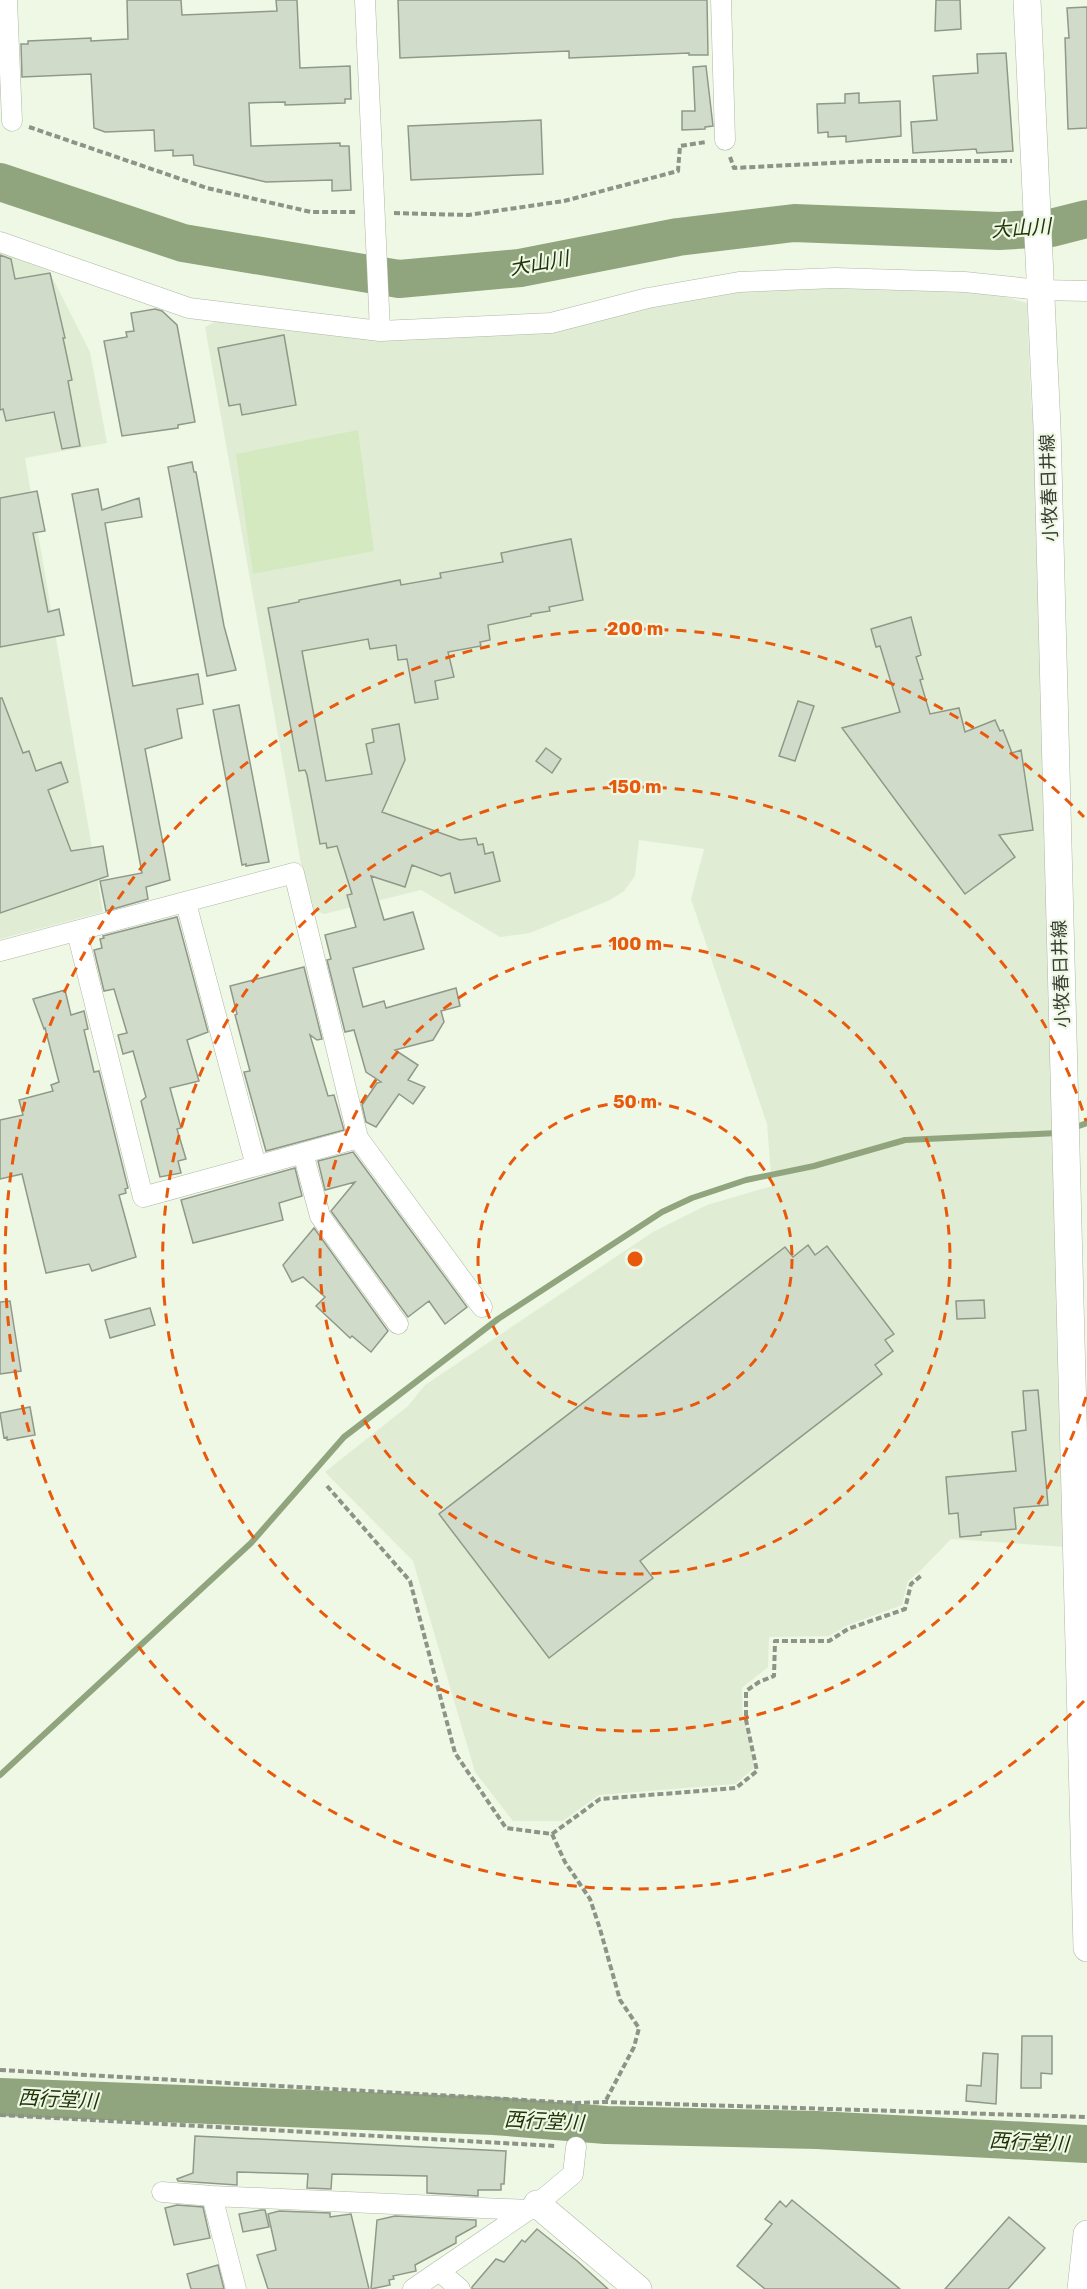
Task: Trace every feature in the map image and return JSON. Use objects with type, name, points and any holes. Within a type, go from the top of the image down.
[{"type":"main road","name":"小牧春日井線","points":[[1027,0],[1047,427],[1087,1948]]},
{"type":"main road","points":[[533,2207],[638,2289]]},
{"type":"main road","points":[[1081,2289],[1087,2234]]},
{"type":"street","points":[[7,0],[12,121]]},
{"type":"street","points":[[365,0],[380,331]]},
{"type":"street","points":[[721,0],[725,140]]},
{"type":"street","points":[[0,242],[189,308],[380,331],[551,323],[648,298],[739,282],[835,278],[965,282],[1087,291]]},
{"type":"street","points":[[0,951],[294,873],[358,1138],[482,1307]]},
{"type":"street","points":[[186,903],[256,1166]]},
{"type":"street","points":[[76,932],[143,1197],[358,1138]]},
{"type":"street","points":[[303,1153],[320,1216],[398,1324]]},
{"type":"street","points":[[413,2289],[533,2207],[573,2174],[576,2147]]},
{"type":"street","points":[[162,2192],[212,2196],[533,2207]]},
{"type":"street","points":[[212,2196],[236,2289]]},
{"type":"street","points":[[439,2271],[460,2289]]},
{"type":"path","points":[[12,121],[207,188],[311,212],[468,215],[564,201],[678,171],[680,146],[725,140],[734,168],[870,161],[1035,168]]},
{"type":"path","points":[[327,1486],[410,1581],[455,1753],[506,1828],[552,1834],[600,1799],[736,1788],[757,1771],[746,1720],[746,1691],[774,1676],[775,1641],[829,1641],[848,1629],[905,1609],[911,1584],[922,1575]]},
{"type":"path","points":[[552,1834],[565,1862],[590,1899],[620,2000],[639,2028],[634,2047],[605,2102]]},
{"type":"path","points":[[0,2070],[576,2103],[1087,2117]]},
{"type":"path","points":[[0,2115],[576,2147],[576,2103]]},
{"type":"shaded area","points":[[0,251],[49,271],[90,352],[107,443],[25,458],[103,912],[0,939]]},
{"type":"shaded area","points":[[780,286],[884,287],[986,292],[1027,303],[1031,403],[1039,470],[1067,1547],[951,1539],[908,1581],[902,1605],[846,1626],[829,1636],[769,1637],[768,1667],[742,1688],[743,1721],[749,1732],[754,1768],[735,1784],[599,1795],[563,1821],[513,1821],[475,1772],[413,1561],[325,1472],[408,1406],[425,1385],[653,1232],[707,1205],[772,1186],[767,1124],[691,899],[704,849],[639,840],[635,876],[624,891],[610,900],[530,933],[500,937],[421,890],[324,914],[314,910],[301,864],[205,327],[217,321],[309,331],[537,333],[688,299]]},
{"type":"shaded area","points":[[358,430],[374,551],[253,574],[236,454]]},
{"type":"building","points":[[127,0],[181,0],[182,15],[277,11],[276,0],[297,0],[300,68],[350,66],[351,99],[345,99],[345,103],[285,105],[285,102],[249,103],[251,146],[340,143],[340,146],[349,146],[351,190],[332,191],[332,180],[266,182],[194,165],[193,155],[173,156],[173,150],[155,151],[154,130],[105,132],[94,128],[91,74],[22,77],[21,44],[28,44],[28,41],[128,39]]},
{"type":"building","points":[[398,0],[707,0],[708,55],[689,55],[689,53],[569,58],[569,51],[400,58]]},
{"type":"building","points":[[936,0],[960,0],[961,29],[935,31]]},
{"type":"building","points":[[1087,7],[1087,128],[1068,129],[1065,38],[1069,38],[1067,8]]},
{"type":"building","points":[[1006,53],[1013,151],[977,153],[976,149],[913,153],[911,122],[937,120],[933,76],[978,73],[977,54]]},
{"type":"building","points":[[706,66],[713,126],[705,127],[705,129],[682,130],[682,111],[695,111],[693,67]]},
{"type":"building","points":[[859,93],[859,103],[900,101],[901,136],[846,142],[846,136],[828,137],[828,132],[818,133],[817,104],[845,103],[845,94]]},
{"type":"building","points":[[541,120],[543,174],[411,180],[408,126]]},
{"type":"building","points":[[0,255],[11,259],[15,279],[50,273],[65,338],[63,338],[72,380],[68,381],[80,446],[62,449],[54,412],[6,421],[3,409],[0,410]]},
{"type":"building","points":[[155,309],[162,311],[177,325],[195,422],[178,425],[178,428],[122,436],[104,341],[127,337],[126,332],[134,331],[131,313]]},
{"type":"building","points":[[284,335],[296,405],[242,415],[240,404],[229,406],[218,348]]},
{"type":"building","points":[[192,462],[194,472],[196,472],[224,626],[236,670],[207,676],[168,467]]},
{"type":"building","points":[[98,489],[102,510],[139,498],[142,517],[105,523],[133,686],[198,674],[203,704],[177,709],[182,738],[145,749],[170,880],[146,887],[148,899],[106,911],[100,881],[142,873],[72,494]]},
{"type":"building","points":[[37,491],[45,531],[33,533],[48,612],[59,609],[64,635],[0,647],[0,498]]},
{"type":"building","points":[[571,539],[583,600],[549,607],[550,611],[531,614],[531,616],[488,625],[490,640],[480,642],[481,646],[448,652],[454,677],[435,681],[438,699],[415,703],[407,659],[398,660],[396,645],[370,649],[368,639],[302,651],[326,781],[372,774],[366,744],[374,742],[372,729],[399,724],[405,760],[382,812],[460,840],[476,838],[478,845],[483,844],[485,854],[493,852],[500,881],[455,893],[450,873],[441,876],[412,865],[405,887],[371,876],[384,920],[413,912],[424,949],[353,968],[363,1007],[384,1001],[386,1008],[456,988],[460,1006],[441,1011],[444,1022],[433,1040],[395,1050],[418,1065],[408,1080],[425,1087],[413,1104],[399,1094],[376,1127],[366,1122],[362,1105],[377,1083],[381,1082],[366,1072],[354,1030],[345,1032],[327,960],[331,959],[325,935],[356,927],[347,895],[352,894],[337,846],[327,848],[326,843],[320,844],[307,775],[305,770],[299,771],[268,608],[400,580],[401,585],[441,578],[440,573],[503,562],[501,553]]},
{"type":"building","points":[[911,617],[921,655],[916,657],[923,679],[920,680],[930,714],[959,708],[965,732],[995,720],[1000,731],[1003,730],[1012,753],[1021,750],[1033,830],[999,835],[1015,857],[965,894],[842,728],[900,712],[880,646],[876,647],[871,629]]},
{"type":"building","points":[[0,698],[2,698],[23,753],[29,751],[36,771],[61,762],[68,782],[48,790],[71,851],[103,846],[108,876],[0,913]]},
{"type":"building","points":[[798,701],[814,706],[795,761],[779,756]]},
{"type":"building","points":[[239,705],[269,862],[246,866],[246,864],[242,865],[213,710]]},
{"type":"building","points":[[546,748],[561,759],[552,773],[536,761]]},
{"type":"building","points":[[177,917],[208,1032],[187,1040],[199,1081],[170,1088],[181,1128],[177,1129],[186,1159],[178,1161],[181,1173],[160,1177],[141,1101],[146,1097],[133,1051],[123,1054],[118,1035],[127,1033],[114,989],[104,991],[94,950],[102,948],[100,939],[104,938],[103,936]]},
{"type":"building","points":[[304,967],[322,1039],[317,1040],[310,1035],[328,1096],[334,1095],[344,1130],[266,1151],[244,1072],[250,1071],[230,986]]},
{"type":"building","points":[[65,990],[71,1015],[84,1011],[88,1029],[84,1030],[94,1072],[99,1071],[128,1188],[125,1189],[126,1193],[119,1195],[136,1257],[92,1271],[89,1264],[46,1273],[22,1174],[0,1179],[0,1120],[23,1115],[19,1100],[53,1091],[51,1085],[59,1082],[45,1028],[33,999]]},
{"type":"building","points":[[353,1152],[467,1307],[445,1324],[429,1301],[408,1317],[331,1211],[355,1182],[325,1190],[318,1161]]},
{"type":"building","points":[[295,1168],[302,1196],[279,1203],[283,1220],[193,1243],[181,1200]]},
{"type":"building","points":[[314,1228],[388,1331],[371,1352],[352,1336],[350,1338],[316,1306],[325,1297],[303,1277],[292,1282],[283,1265]]},
{"type":"building","points":[[808,1245],[815,1255],[827,1246],[894,1334],[885,1340],[893,1351],[875,1365],[882,1374],[640,1561],[653,1578],[549,1658],[439,1514],[785,1247],[793,1257]]},
{"type":"building","points":[[984,1300],[985,1318],[957,1319],[956,1301]]},
{"type":"building","points":[[10,1301],[21,1371],[0,1374],[0,1302]]},
{"type":"building","points":[[150,1308],[155,1325],[110,1338],[105,1320]]},
{"type":"building","points":[[1038,1390],[1048,1505],[1014,1508],[1016,1529],[981,1532],[981,1535],[960,1537],[958,1513],[949,1514],[946,1477],[1016,1471],[1012,1432],[1026,1430],[1023,1391]]},
{"type":"building","points":[[30,1407],[35,1435],[7,1440],[7,1437],[4,1438],[0,1413]]},
{"type":"building","points":[[1022,2036],[1052,2036],[1052,2074],[1041,2073],[1041,2088],[1021,2088]]},
{"type":"building","points":[[983,2053],[998,2054],[996,2104],[966,2101],[967,2085],[981,2086]]},
{"type":"building","points":[[195,2136],[506,2151],[504,2184],[501,2184],[501,2190],[478,2190],[478,2196],[427,2193],[427,2176],[332,2174],[331,2189],[307,2188],[308,2174],[237,2172],[237,2185],[178,2181],[177,2179],[193,2173]]},
{"type":"building","points":[[792,2200],[900,2289],[765,2289],[737,2266],[772,2224],[765,2219],[780,2201],[786,2207]]},
{"type":"building","points":[[177,2205],[203,2207],[210,2238],[174,2245],[165,2208]]},
{"type":"building","points":[[265,2210],[269,2227],[243,2232],[239,2214]]},
{"type":"building","points":[[279,2211],[330,2213],[330,2217],[351,2214],[369,2289],[268,2289],[257,2255],[276,2250],[268,2214]]},
{"type":"building","points":[[395,2216],[476,2220],[476,2226],[456,2237],[456,2243],[415,2265],[416,2271],[393,2276],[394,2279],[389,2280],[390,2285],[371,2289],[377,2220]]},
{"type":"building","points":[[1009,2217],[1045,2248],[1008,2289],[945,2289]]},
{"type":"building","points":[[537,2229],[608,2289],[472,2289],[496,2259],[504,2262],[522,2240],[525,2242]]},
{"type":"building","points":[[218,2265],[224,2289],[191,2289],[187,2274]]},
{"type":"waterway","name":"大山川","points":[[0,182],[183,243],[399,279],[520,268],[678,237],[794,223],[999,231],[1051,228],[1087,219]]},
{"type":"waterway","points":[[1073,1128],[1087,1123]]},
{"type":"waterway","points":[[0,1775],[251,1543],[344,1437],[498,1319],[662,1212],[692,1198],[746,1180],[814,1166],[905,1140],[1058,1133]]},
{"type":"waterway","name":"西行堂川","points":[[0,2097],[494,2116],[606,2125],[817,2130],[1087,2144]]}]
